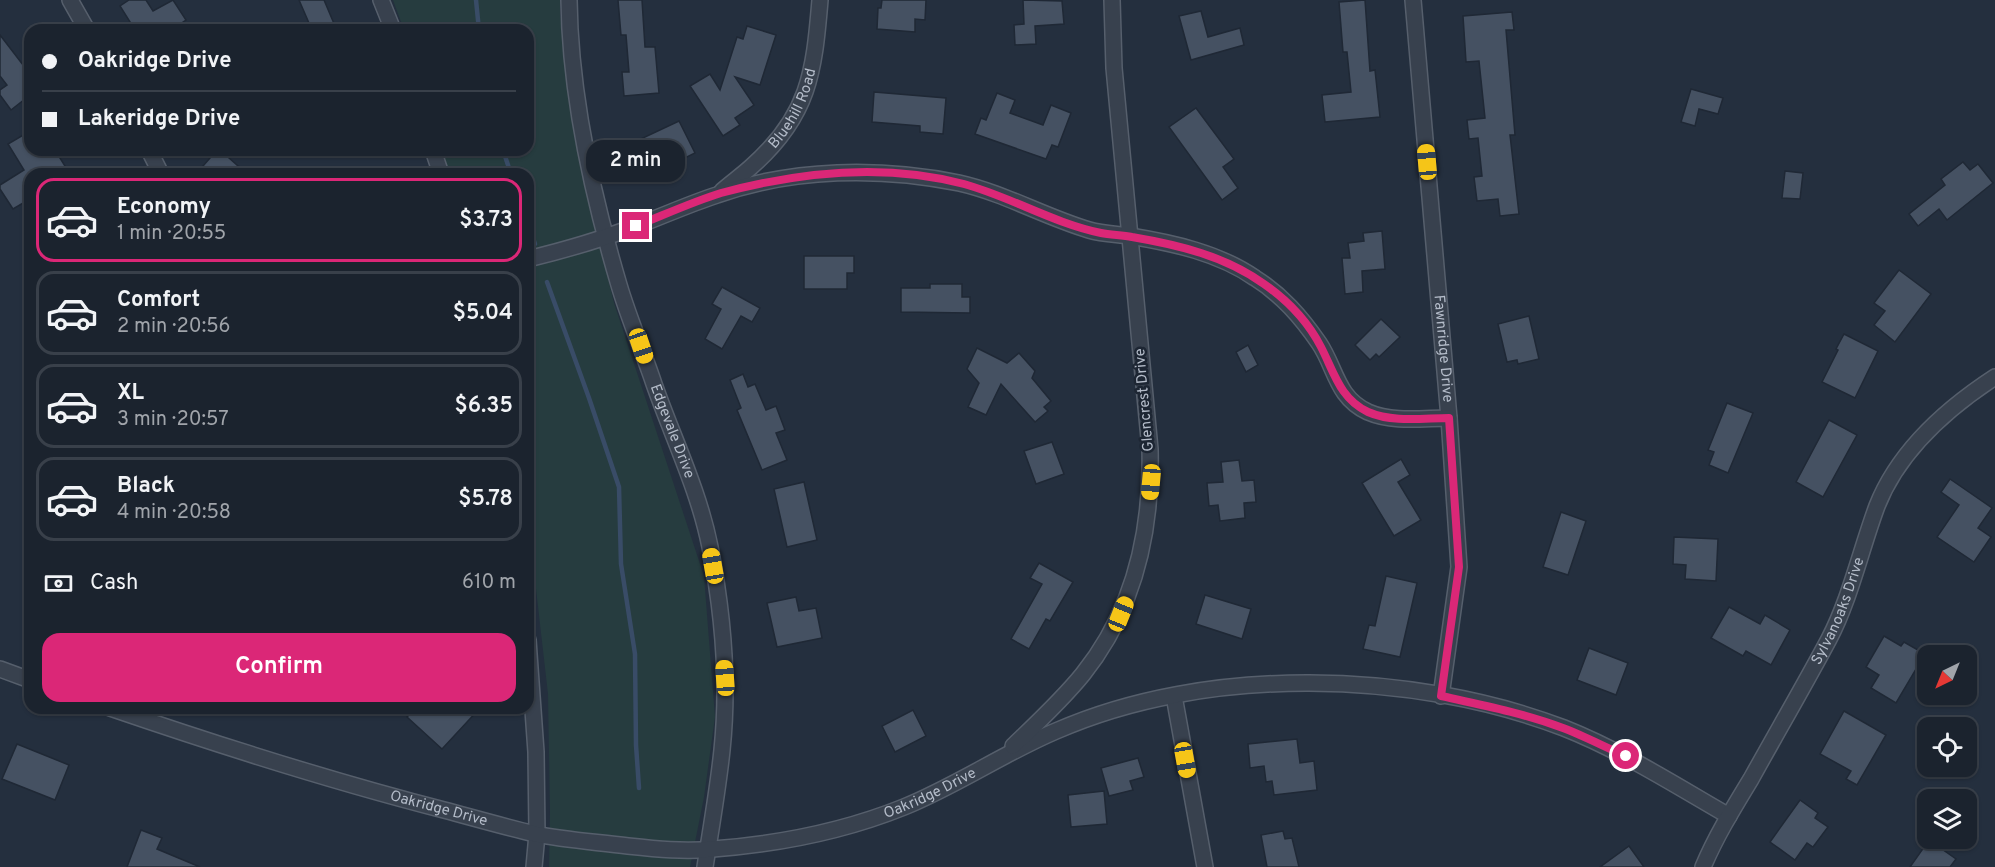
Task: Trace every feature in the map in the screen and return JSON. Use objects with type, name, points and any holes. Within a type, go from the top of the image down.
[{"type":"street","points":[[70,0],[84,24]]},
{"type":"street","points":[[381,0],[391,24]]},
{"type":"street","name":"Edgevale Drive","points":[[569,0],[569,33],[582,125],[606,237],[620,287],[688,470],[710,545],[720,608],[725,678],[722,749],[705,867]]},
{"type":"street","name":"Bluehill Road","points":[[719,194],[752,167],[773,143],[802,102],[809,85],[816,49],[820,0]]},
{"type":"street","name":"Glencrest Drive","points":[[1005,754],[1065,695],[1085,672],[1107,640],[1134,583],[1143,545],[1151,482],[1150,449],[1114,68],[1112,0]]},
{"type":"street","name":"Fawnridge Drive","points":[[1413,0],[1449,418],[1459,567],[1441,696]]},
{"type":"street","points":[[534,257],[606,237],[719,194],[802,176],[880,172],[962,184],[1004,197],[1066,223],[1101,233],[1130,236],[1206,254],[1252,276],[1278,294],[1295,310],[1321,346],[1338,384],[1351,400],[1369,412],[1396,418],[1449,418]]},
{"type":"street","name":"Sylvanoaks Drive","points":[[1703,867],[1834,628],[1878,504],[1888,483],[1916,443],[1943,416],[1995,376]]},
{"type":"street","points":[[0,669],[24,678]]},
{"type":"street","name":"Oakridge Drive","points":[[127,714],[310,774],[537,834],[655,849],[708,850],[772,843],[847,827],[906,806],[1005,754],[1058,730],[1133,703],[1239,686],[1303,683],[1366,685],[1441,696],[1504,709],[1564,728],[1626,756],[1729,816]]},
{"type":"street","points":[[1174,696],[1205,867]]},
{"type":"street","points":[[533,714],[537,834],[534,867]]},
{"type":"green space","points":[[393,0],[560,0],[575,140],[614,303],[704,576],[715,717],[704,797],[690,867],[549,867],[548,694],[534,572],[534,168],[447,168],[444,156],[534,156],[534,24],[402,24]]},
{"type":"building","points":[[129,0],[146,0],[153,11],[173,0],[186,20],[180,24],[131,24],[120,6]]},
{"type":"building","points":[[299,0],[324,0],[334,24],[309,24]]},
{"type":"building","points":[[618,0],[642,0],[645,47],[655,47],[659,93],[624,96],[622,72],[629,72],[626,35],[621,35]]},
{"type":"building","points":[[882,0],[926,0],[925,20],[915,19],[915,32],[877,29],[878,8],[881,8]]},
{"type":"building","points":[[1023,0],[1062,1],[1064,24],[1035,26],[1036,44],[1015,45],[1014,25],[1024,24]]},
{"type":"building","points":[[1365,0],[1370,71],[1375,70],[1380,117],[1325,122],[1322,95],[1351,92],[1347,52],[1343,52],[1339,2]]},
{"type":"building","points":[[1201,11],[1208,37],[1240,28],[1244,45],[1191,60],[1179,16]]},
{"type":"building","points":[[1512,12],[1514,30],[1506,30],[1515,135],[1510,135],[1519,214],[1500,216],[1498,199],[1477,201],[1474,177],[1482,176],[1478,138],[1469,139],[1467,120],[1485,118],[1479,61],[1466,62],[1463,16]]},
{"type":"building","points":[[747,26],[776,35],[760,85],[735,77],[754,105],[735,118],[740,125],[723,136],[690,86],[710,74],[720,90],[737,37],[743,39]]},
{"type":"building","points":[[0,35],[24,66],[24,100],[11,110],[0,95],[0,90],[7,85],[0,76]]},
{"type":"building","points":[[1691,89],[1723,98],[1718,114],[1699,109],[1695,126],[1681,122]]},
{"type":"building","points":[[874,92],[946,98],[943,134],[920,132],[920,126],[872,122]]},
{"type":"building","points":[[997,93],[1015,100],[1010,113],[1043,125],[1051,105],[1071,113],[1058,147],[1052,145],[1046,159],[975,134],[981,118],[986,120]]},
{"type":"building","points":[[1196,108],[1234,159],[1223,167],[1238,188],[1222,200],[1169,127]]},
{"type":"building","points":[[679,121],[695,153],[647,177],[630,144]]},
{"type":"building","points":[[24,135],[24,156],[59,156],[66,168],[24,168],[24,170],[8,144]]},
{"type":"building","points":[[212,156],[227,156],[240,168],[201,168]]},
{"type":"building","points":[[1963,162],[1970,170],[1978,164],[1993,183],[1947,220],[1939,209],[1918,226],[1909,214],[1945,185],[1941,179]]},
{"type":"building","points":[[24,170],[24,203],[13,209],[0,189],[0,185]]},
{"type":"building","points":[[1785,171],[1803,173],[1800,199],[1782,198]]},
{"type":"building","points":[[1382,231],[1385,269],[1362,271],[1363,292],[1345,294],[1342,258],[1350,258],[1348,243],[1364,241],[1363,233]]},
{"type":"building","points":[[804,256],[854,256],[854,273],[847,273],[847,289],[804,289]]},
{"type":"building","points":[[1899,270],[1931,294],[1895,342],[1874,325],[1885,311],[1874,303]]},
{"type":"building","points":[[930,284],[962,284],[962,297],[970,297],[970,313],[901,312],[901,288],[930,288]]},
{"type":"building","points":[[722,287],[760,308],[752,322],[741,316],[722,349],[705,339],[721,309],[712,304]]},
{"type":"building","points":[[1529,316],[1539,359],[1518,364],[1517,360],[1507,362],[1498,324]]},
{"type":"building","points":[[1381,319],[1400,337],[1379,357],[1376,354],[1370,360],[1355,345]]},
{"type":"building","points":[[1844,334],[1878,351],[1855,398],[1822,382]]},
{"type":"building","points":[[1248,345],[1258,365],[1246,372],[1236,352]]},
{"type":"building","points":[[977,348],[1007,363],[1019,353],[1035,371],[1032,378],[1051,401],[1044,407],[1048,411],[1035,422],[1001,384],[986,415],[968,407],[979,383],[967,369]]},
{"type":"building","points":[[743,374],[748,387],[755,384],[766,410],[776,406],[785,430],[776,433],[787,460],[762,470],[737,410],[741,408],[730,380]]},
{"type":"building","points":[[1727,403],[1753,413],[1728,473],[1709,465],[1714,452],[1708,450]]},
{"type":"building","points":[[1829,420],[1857,435],[1823,497],[1796,482]]},
{"type":"building","points":[[1052,442],[1064,474],[1036,484],[1024,451]]},
{"type":"building","points":[[1401,459],[1410,475],[1398,482],[1421,520],[1394,536],[1362,483]]},
{"type":"building","points":[[1239,460],[1242,481],[1254,480],[1256,502],[1244,503],[1245,518],[1220,521],[1218,505],[1209,506],[1207,483],[1223,482],[1221,462]]},
{"type":"building","points":[[1950,479],[1992,508],[1978,528],[1991,537],[1974,562],[1937,537],[1959,505],[1941,492]]},
{"type":"building","points":[[804,482],[817,540],[787,547],[774,489]]},
{"type":"building","points":[[1561,512],[1586,521],[1568,575],[1543,567]]},
{"type":"building","points":[[1674,537],[1718,539],[1716,581],[1685,579],[1686,565],[1673,564]]},
{"type":"building","points":[[1039,563],[1073,582],[1050,621],[1046,619],[1029,649],[1011,639],[1042,584],[1030,578]]},
{"type":"building","points":[[1386,576],[1417,583],[1400,657],[1363,649],[1369,625],[1375,626]]},
{"type":"building","points":[[1205,595],[1251,609],[1242,639],[1196,624]]},
{"type":"building","points":[[796,597],[799,611],[816,608],[822,638],[777,647],[767,603]]},
{"type":"building","points":[[1729,607],[1760,624],[1765,615],[1790,630],[1771,665],[1746,651],[1743,656],[1711,638]]},
{"type":"building","points":[[1884,636],[1901,646],[1904,642],[1917,649],[1917,668],[1896,703],[1871,688],[1879,675],[1866,667]]},
{"type":"building","points":[[1589,648],[1628,663],[1616,695],[1577,680]]},
{"type":"building","points":[[913,710],[926,736],[895,752],[882,726]]},
{"type":"building","points":[[1844,711],[1886,735],[1857,785],[1846,779],[1851,771],[1820,754]]},
{"type":"building","points":[[410,714],[474,714],[442,749],[407,717]]},
{"type":"building","points":[[1297,739],[1300,763],[1314,761],[1317,790],[1274,795],[1272,781],[1266,782],[1264,766],[1250,768],[1248,744]]},
{"type":"building","points":[[17,744],[69,765],[55,800],[2,779]]},
{"type":"building","points":[[1138,758],[1144,777],[1130,781],[1133,790],[1109,796],[1101,768]]},
{"type":"building","points":[[1104,791],[1107,824],[1071,827],[1068,795]]},
{"type":"building","points":[[1800,800],[1818,813],[1815,818],[1828,827],[1813,847],[1807,843],[1795,860],[1770,842]]},
{"type":"building","points":[[141,830],[162,838],[157,849],[200,867],[127,867]]},
{"type":"building","points":[[1283,831],[1285,839],[1292,838],[1299,867],[1267,867],[1261,835]]},
{"type":"building","points":[[1629,846],[1644,867],[1600,867]]},
{"type":"building","points":[[1923,849],[1942,849],[1956,859],[1950,867],[1910,867]]},
{"type":"waterway","points":[[476,0],[478,24]]},
{"type":"waterway","points":[[505,156],[509,168]]},
{"type":"waterway","points":[[547,282],[619,487],[621,564],[635,654],[639,788]]},
{"type":"route","points":[[636,226],[719,194],[762,183],[802,176],[880,172],[962,184],[1004,197],[1066,223],[1101,233],[1130,236],[1206,254],[1252,276],[1278,294],[1295,310],[1321,346],[1338,384],[1351,400],[1369,412],[1396,418],[1449,418],[1459,567],[1441,696],[1504,709],[1564,728],[1626,756]]}]
